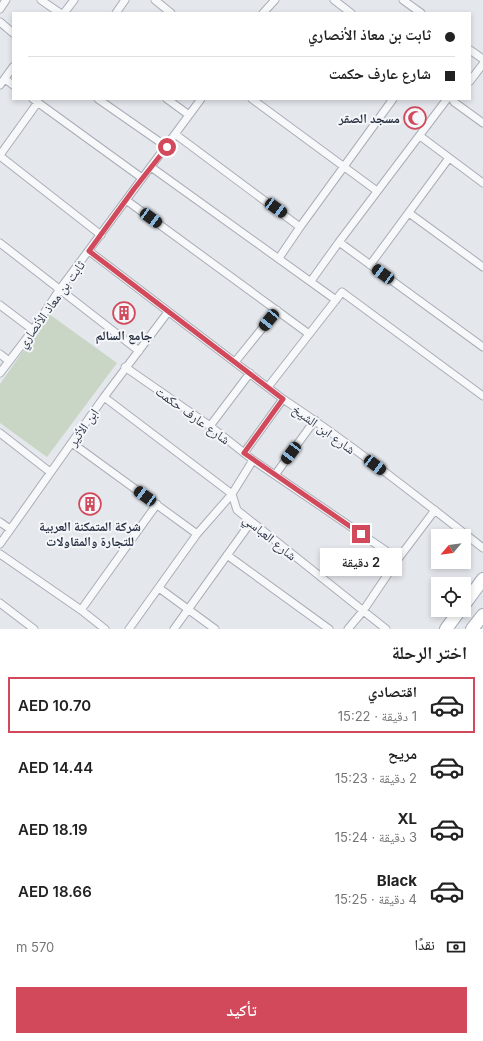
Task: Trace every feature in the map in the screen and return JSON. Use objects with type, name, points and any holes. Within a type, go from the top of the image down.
[{"type":"main road","points":[[471,595],[483,579]]},
{"type":"main road","points":[[472,629],[483,614]]},
{"type":"main road","points":[[446,629],[455,617]]},
{"type":"street","points":[[0,9],[6,0]]},
{"type":"street","points":[[42,0],[59,12]]},
{"type":"street","points":[[65,12],[74,0]]},
{"type":"street","points":[[117,12],[125,0]]},
{"type":"street","points":[[155,0],[171,12]]},
{"type":"street","points":[[266,12],[274,0]]},
{"type":"street","points":[[334,0],[350,12]]},
{"type":"street","points":[[403,0],[420,12]]},
{"type":"street","points":[[0,22],[12,32]]},
{"type":"street","points":[[471,51],[483,59]]},
{"type":"street","points":[[471,80],[483,64]]},
{"type":"street","points":[[12,68],[2,82],[12,85]]},
{"type":"street","points":[[99,100],[167,147]]},
{"type":"street","points":[[168,100],[189,115]]},
{"type":"street","name":"ثابت بن معاذ الأنصاري","points":[[0,373],[33,330],[60,289],[142,178],[167,147],[200,100]]},
{"type":"street","points":[[253,100],[378,191]]},
{"type":"street","points":[[279,258],[390,100]]},
{"type":"street","points":[[311,281],[420,136],[452,100],[483,123]]},
{"type":"street","points":[[101,235],[0,156],[36,101],[142,178]]},
{"type":"street","points":[[176,134],[300,227]]},
{"type":"street","points":[[420,136],[483,183]]},
{"type":"street","points":[[370,265],[449,158]]},
{"type":"street","points":[[151,167],[336,300]]},
{"type":"street","points":[[126,200],[309,334]]},
{"type":"street","points":[[409,213],[483,267]]},
{"type":"street","points":[[339,242],[483,347]]},
{"type":"street","points":[[0,243],[139,351]]},
{"type":"street","name":"شارع ابن الشيخ","points":[[89,251],[283,399],[315,420],[435,510],[483,548]]},
{"type":"street","points":[[268,387],[342,292],[483,396]]},
{"type":"street","points":[[0,305],[33,330]]},
{"type":"street","points":[[235,362],[277,310]]},
{"type":"street","name":"ابن الأثير","points":[[0,544],[125,366],[139,351],[168,312]]},
{"type":"street","points":[[0,354],[9,361]]},
{"type":"street","name":"شارع عارف حكمت","points":[[125,366],[210,426],[253,460],[398,559]]},
{"type":"street","points":[[210,426],[250,373]]},
{"type":"street","points":[[104,397],[232,494]]},
{"type":"street","points":[[244,453],[283,399]]},
{"type":"street","points":[[275,475],[315,420]]},
{"type":"street","points":[[0,433],[50,472]]},
{"type":"street","points":[[72,443],[158,504],[197,534]]},
{"type":"street","points":[[129,629],[197,534],[232,494],[253,460]]},
{"type":"street","name":"شارع العباسي","points":[[232,494],[237,510],[386,629]]},
{"type":"street","points":[[81,610],[158,504]]},
{"type":"street","points":[[348,629],[363,611],[398,559],[435,510]]},
{"type":"street","points":[[0,522],[10,530]]},
{"type":"street","points":[[174,629],[251,522]]},
{"type":"street","points":[[0,554],[81,610],[105,629]]},
{"type":"street","points":[[227,555],[329,629]]},
{"type":"street","points":[[159,588],[215,629]]},
{"type":"street","points":[[0,603],[34,629]]},
{"type":"green space","points":[[49,314],[117,363],[47,457],[0,423],[0,384]]},
{"type":"place","name":"مسجد الصقر","points":[[415,118]]},
{"type":"place","name":"جامع السالم","points":[[124,313]]},
{"type":"place","name":"شركة المتمكنة العربية للتجارة والمقاولات","points":[[90,504]]},
{"type":"route","points":[[167,147],[134,189],[89,251],[283,399],[244,453],[361,534]]}]
